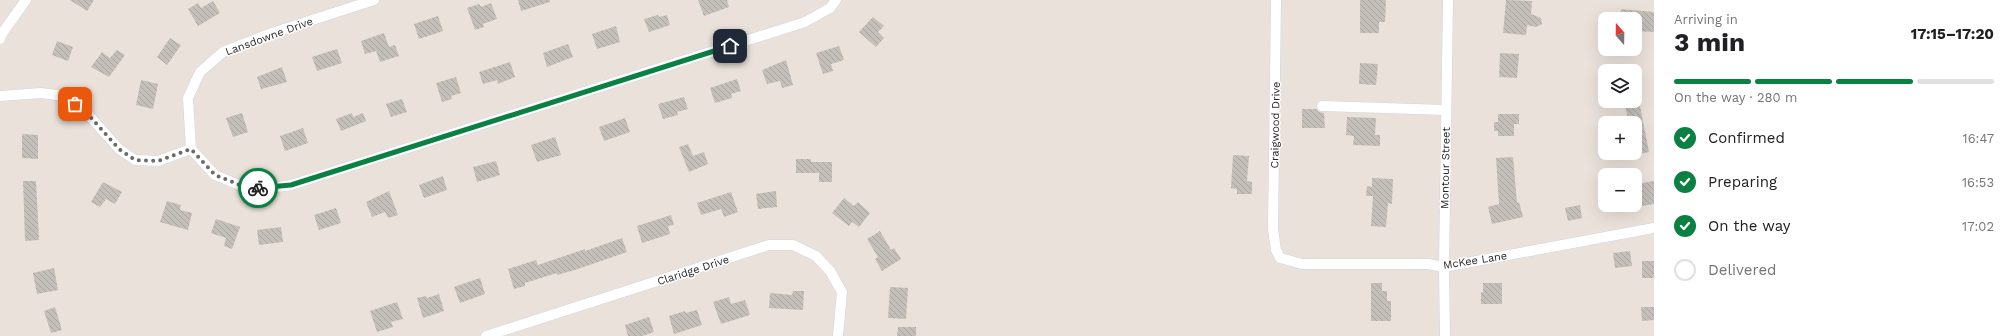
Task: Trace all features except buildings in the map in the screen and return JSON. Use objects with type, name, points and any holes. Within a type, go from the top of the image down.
[{"type":"street","points":[[0,39],[3,32],[26,0]]},
{"type":"street","name":"Lansdowne Drive","points":[[191,149],[188,98],[200,72],[223,52],[269,34],[374,0]]},
{"type":"street","points":[[0,96],[40,93],[64,96],[85,111],[119,149],[135,160],[158,161],[191,149],[215,175],[240,185],[264,189],[291,185],[805,22],[830,8],[836,0]]},
{"type":"street","name":"Craigwood Drive","points":[[1276,0],[1273,229],[1276,250]]},
{"type":"street","name":"Montour Street","points":[[1445,336],[1444,267],[1448,0]]},
{"type":"street","points":[[1322,106],[1446,110]]},
{"type":"street","name":"McKee Lane","points":[[1276,250],[1280,258],[1302,264],[1428,264],[1444,267],[1654,228]]},
{"type":"street","name":"Claridge Drive","points":[[486,336],[769,246],[793,245],[816,256],[830,271],[842,292],[838,336]]},
{"type":"way so far","points":[[75,104],[85,111],[119,149],[135,160],[158,161],[191,149],[215,175],[240,185],[258,188]]},
{"type":"route","points":[[258,188],[264,189],[291,185],[730,46]]}]
